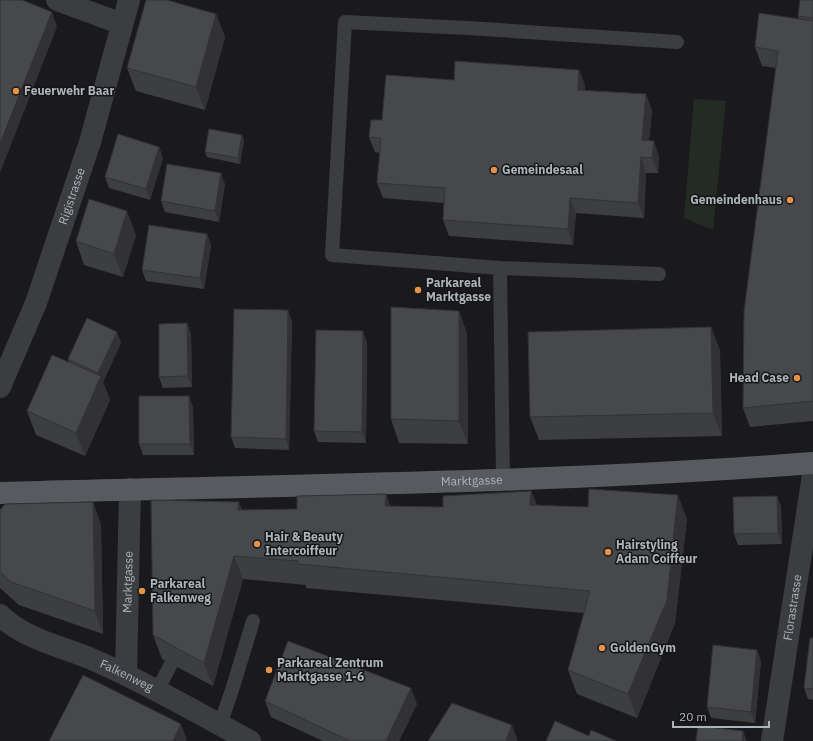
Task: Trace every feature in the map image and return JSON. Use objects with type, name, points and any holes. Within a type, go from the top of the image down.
[{"type":"main road","name":"Marktgasse","points":[[0,493],[503,480],[707,471],[813,463]]},
{"type":"street","points":[[57,0],[122,24]]},
{"type":"street","name":"Rigistrasse","points":[[0,388],[42,285],[90,142],[129,0]]},
{"type":"street","name":"Florastrasse","points":[[772,741],[813,475]]},
{"type":"street","name":"Marktgasse","points":[[126,675],[130,489]]},
{"type":"street","name":"Falkenweg","points":[[0,615],[27,634],[126,675],[250,741]]},
{"type":"lane","points":[[659,274],[500,268],[332,255],[345,22],[468,28],[676,42]]},
{"type":"lane","points":[[500,268],[503,480]]},
{"type":"lane","points":[[220,725],[253,620]]},
{"type":"lane","points":[[157,692],[171,664]]},
{"type":"shaded area","points":[[694,99],[726,101],[713,230],[684,218]]},
{"type":"building","name":"Feuerwehr Baar","points":[[0,0],[22,0],[52,12],[0,144]]},
{"type":"building","points":[[146,0],[167,0],[216,14],[196,87],[127,68]]},
{"type":"building","points":[[800,0],[813,0],[813,18],[798,16]]},
{"type":"building","name":"Gemeindenhaus","points":[[759,13],[813,21],[813,401],[743,408],[744,311],[778,51],[755,47]]},
{"type":"building","points":[[455,61],[579,70],[578,90],[646,94],[642,140],[654,141],[652,158],[641,157],[638,203],[570,198],[568,229],[443,220],[445,188],[377,183],[381,138],[369,137],[371,120],[382,120],[386,75],[454,80]]},
{"type":"building","points":[[209,129],[242,135],[238,158],[205,152]]},
{"type":"building","points":[[118,134],[159,147],[146,189],[105,177]]},
{"type":"building","points":[[167,164],[221,173],[215,211],[161,201]]},
{"type":"building","points":[[89,199],[127,211],[114,254],[76,241]]},
{"type":"building","points":[[149,225],[207,234],[200,278],[142,270]]},
{"type":"building","points":[[391,307],[459,311],[459,421],[391,419]]},
{"type":"building","points":[[234,309],[288,310],[286,439],[231,437]]},
{"type":"building","points":[[87,318],[117,332],[98,373],[68,359]]},
{"type":"building","points":[[187,323],[188,376],[159,377],[159,324]]},
{"type":"building","points":[[711,327],[713,413],[530,417],[528,332]]},
{"type":"building","points":[[316,330],[363,331],[362,432],[314,431]]},
{"type":"building","points":[[52,355],[101,376],[76,433],[27,411]]},
{"type":"building","points":[[139,396],[189,396],[190,444],[139,444]]},
{"type":"building","points":[[589,489],[678,495],[667,600],[628,694],[568,670],[590,591],[298,564],[298,561],[234,556],[204,663],[153,635],[151,500],[239,502],[238,510],[297,509],[297,496],[386,494],[385,506],[443,507],[443,496],[531,491],[530,505],[588,507]]},
{"type":"building","points":[[777,496],[778,533],[734,534],[733,497]]},
{"type":"building","points":[[93,502],[95,611],[11,582],[0,572],[0,510],[5,504]]},
{"type":"building","points":[[810,638],[813,638],[813,689],[804,688]]},
{"type":"building","points":[[288,641],[411,688],[386,741],[350,741],[265,701]]},
{"type":"building","points":[[713,645],[757,650],[751,712],[707,707]]},
{"type":"building","points":[[83,675],[181,724],[173,741],[49,741]]},
{"type":"building","points":[[452,703],[512,725],[506,741],[428,741]]},
{"type":"building","points":[[555,721],[589,736],[591,730],[616,741],[546,741]]},
{"type":"building","points":[[698,726],[743,731],[742,741],[696,741]]},
{"type":"place","name":"Feuerwehr Baar","points":[[16,91]]},
{"type":"place","name":"Gemeindesaal","points":[[494,170]]},
{"type":"place","name":"Gemeindenhaus","points":[[790,200]]},
{"type":"place","name":"Parkareal Marktgasse","points":[[418,290]]},
{"type":"place","name":"Head Case","points":[[797,378]]},
{"type":"place","name":"Hair & Beauty Intercoiffeur","points":[[257,544]]},
{"type":"place","name":"Hairstyling Adam Coiffeur","points":[[608,552]]},
{"type":"place","name":"Parkareal Falkenweg","points":[[142,591]]},
{"type":"place","name":"GoldenGym","points":[[602,648]]},
{"type":"place","name":"Parkareal Zentrum Marktgasse 1-6","points":[[269,670]]}]
